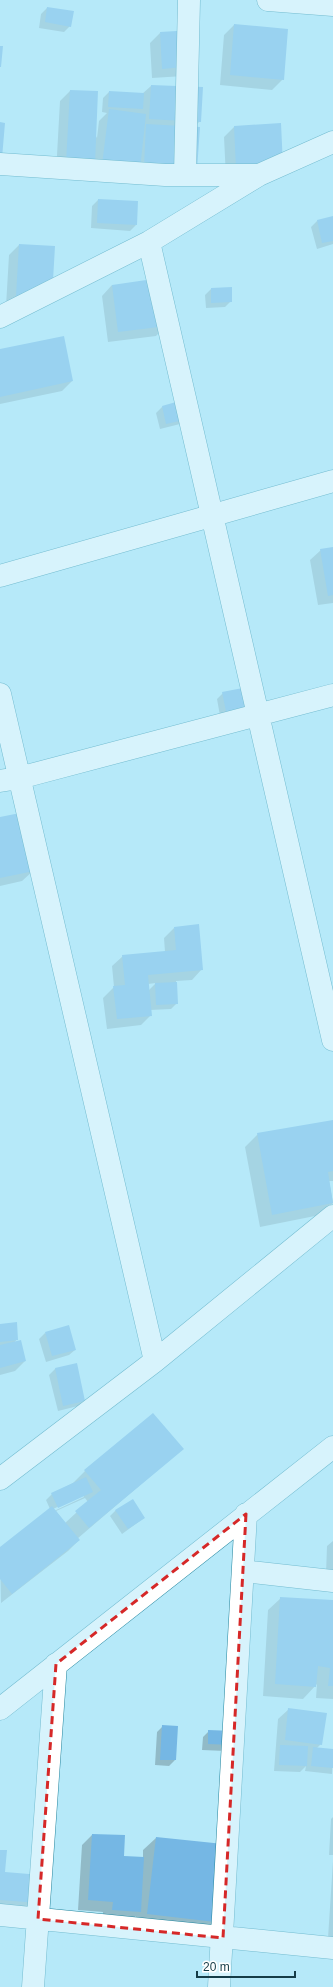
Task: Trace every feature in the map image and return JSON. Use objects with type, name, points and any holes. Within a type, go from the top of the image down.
[{"type":"street","points":[[185,175],[189,0]]},
{"type":"street","points":[[268,0],[333,5]]},
{"type":"street","points":[[0,318],[149,242],[259,175],[333,142]]},
{"type":"street","points":[[0,164],[185,175],[259,175]]},
{"type":"street","points":[[149,242],[333,1040]]},
{"type":"street","points":[[0,576],[333,481]]},
{"type":"street","points":[[0,694],[10,780],[155,1361]]},
{"type":"street","points":[[10,780],[258,716],[333,695]]},
{"type":"street","points":[[0,1479],[155,1361],[333,1216]]},
{"type":"street","points":[[0,1709],[333,1447]]},
{"type":"street","points":[[219,1987],[223,1938],[246,1514]]},
{"type":"street","points":[[243,1571],[333,1581]]},
{"type":"street","points":[[33,1987],[56,1664]]},
{"type":"street","points":[[0,1915],[333,1948]]},
{"type":"highlighted area","points":[[246,1514],[223,1938],[38,1919],[56,1664]]},
{"type":"building","points":[[47,7],[74,11],[71,27],[45,22]]},
{"type":"building","points":[[234,24],[288,29],[284,80],[230,75]]},
{"type":"building","points":[[193,30],[195,66],[162,69],[160,32]]},
{"type":"building","points":[[0,46],[3,46],[1,67],[0,67]]},
{"type":"building","points":[[151,85],[203,87],[201,122],[149,119]]},
{"type":"building","points":[[70,90],[98,91],[95,164],[66,163]]},
{"type":"building","points":[[109,91],[144,93],[143,109],[108,107]]},
{"type":"building","points":[[109,109],[146,114],[140,169],[102,165]]},
{"type":"building","points":[[0,122],[5,123],[2,158],[0,157]]},
{"type":"building","points":[[281,123],[283,166],[236,168],[234,126]]},
{"type":"building","points":[[146,124],[200,127],[197,170],[144,167]]},
{"type":"building","points":[[98,199],[138,201],[137,225],[97,223]]},
{"type":"building","points":[[333,216],[333,241],[322,243],[317,220]]},
{"type":"building","points":[[19,244],[55,246],[52,298],[16,296]]},
{"type":"building","points":[[160,278],[167,326],[118,332],[112,285]]},
{"type":"building","points":[[232,287],[232,302],[211,303],[211,288]]},
{"type":"building","points":[[64,336],[73,381],[0,397],[0,349]]},
{"type":"building","points":[[183,400],[188,419],[166,424],[162,406]]},
{"type":"building","points":[[333,547],[333,595],[328,596],[320,549]]},
{"type":"building","points":[[248,687],[254,716],[228,721],[222,692]]},
{"type":"building","points":[[20,813],[34,871],[0,878],[0,817]]},
{"type":"building","points":[[199,924],[203,970],[148,975],[152,1016],[117,1019],[113,986],[125,985],[122,955],[176,950],[174,927]]},
{"type":"building","points":[[177,982],[178,1004],[156,1005],[155,983]]},
{"type":"building","points":[[333,1120],[333,1171],[328,1172],[333,1203],[272,1215],[257,1133]]},
{"type":"building","points":[[17,1322],[18,1340],[0,1342],[0,1324]]},
{"type":"building","points":[[69,1325],[76,1350],[52,1356],[45,1332]]},
{"type":"building","points":[[21,1340],[26,1361],[0,1368],[0,1345]]},
{"type":"building","points":[[77,1363],[85,1401],[63,1406],[55,1368]]},
{"type":"building","points":[[153,1413],[184,1449],[89,1528],[75,1511],[101,1490],[84,1470]]},
{"type":"building","points":[[86,1477],[93,1492],[58,1508],[51,1493]]},
{"type":"building","points":[[133,1499],[145,1518],[128,1529],[115,1510]]},
{"type":"building","points":[[52,1506],[80,1540],[12,1594],[0,1579],[0,1547]]},
{"type":"building","points":[[280,1597],[333,1600],[333,1686],[328,1686],[330,1668],[318,1666],[316,1687],[275,1684]]},
{"type":"building","points":[[288,1708],[327,1713],[322,1745],[285,1740]]},
{"type":"building","points":[[162,1725],[178,1726],[176,1760],[160,1760]]},
{"type":"building","points":[[208,1730],[234,1731],[233,1745],[208,1744]]},
{"type":"building","points":[[280,1745],[308,1746],[307,1766],[279,1765]]},
{"type":"building","points":[[313,1747],[333,1749],[333,1768],[311,1766]]},
{"type":"building","points":[[92,1834],[125,1835],[124,1856],[144,1857],[141,1912],[112,1910],[113,1902],[88,1900]]},
{"type":"building","points":[[156,1837],[233,1845],[224,1923],[147,1914]]},
{"type":"building","points":[[0,1850],[7,1850],[5,1872],[41,1875],[39,1903],[0,1900]]}]
